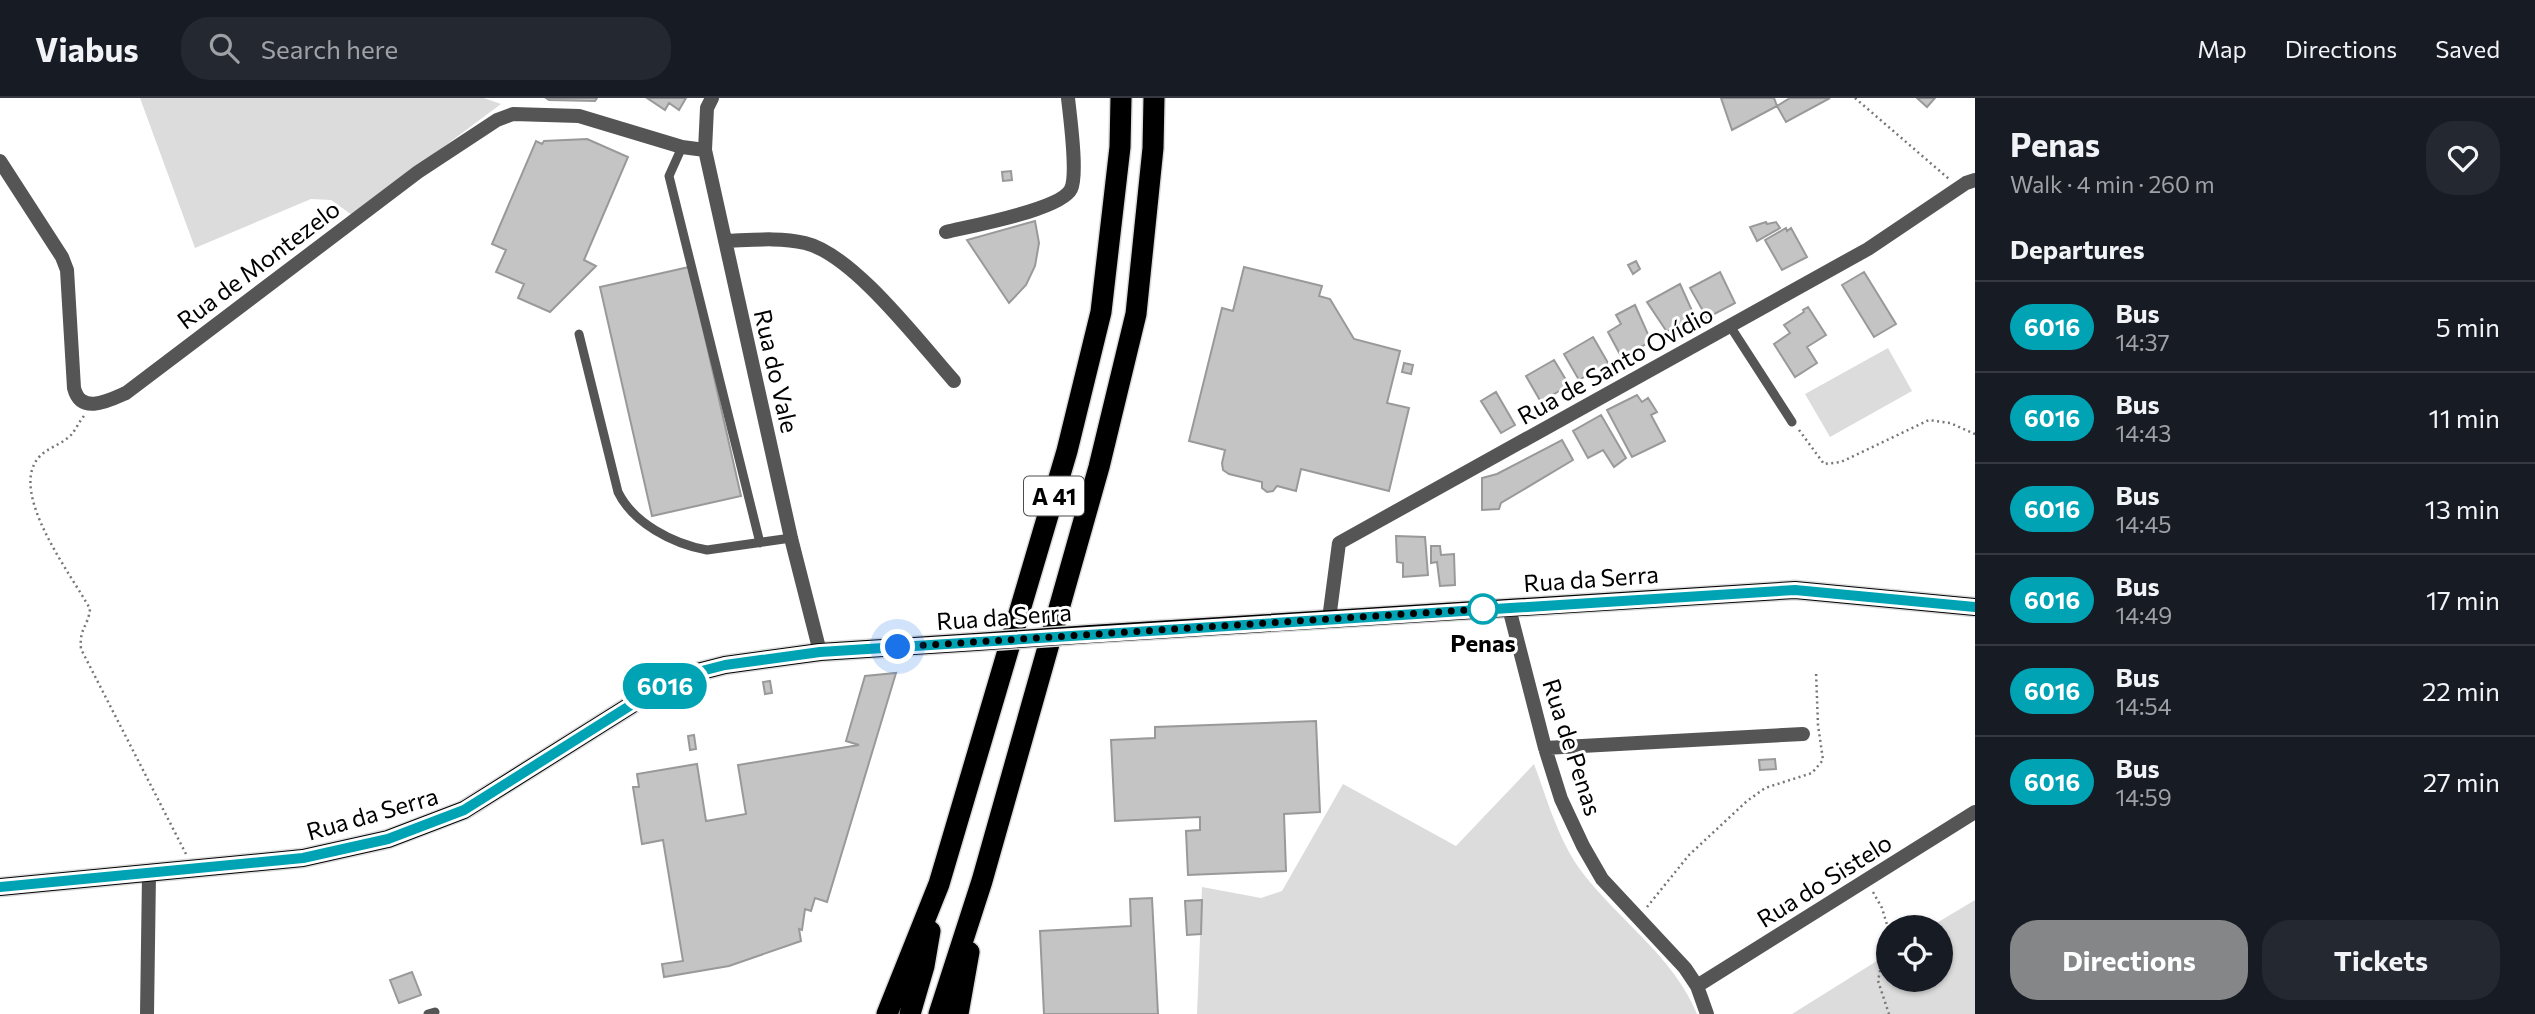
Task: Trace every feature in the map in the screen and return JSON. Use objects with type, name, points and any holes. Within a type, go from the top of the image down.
[{"type":"highway","name":"A 41","points":[[910,1014],[924,966],[939,884],[1067,451],[1101,312],[1120,147],[1121,98]]},
{"type":"highway","name":"A 41","points":[[939,1014],[982,881],[1100,467],[1136,314],[1153,148],[1154,98]]},
{"type":"highway","points":[[958,1014],[982,881]]},
{"type":"highway","points":[[887,1014],[939,884]]},
{"type":"main road","name":"Rua da Serra","points":[[0,887],[303,858],[388,839],[464,810],[647,695],[686,675],[725,665],[820,652],[1795,590],[1975,607]]},
{"type":"street","name":"Rua do Vale","points":[[712,98],[707,108],[705,150],[791,538],[820,652]]},
{"type":"street","points":[[946,232],[1037,210],[1062,200],[1072,189],[1068,98]]},
{"type":"street","name":"Rua de Montezelo","points":[[92,405],[126,393],[418,172],[498,120],[513,114],[579,116],[682,147],[705,150]]},
{"type":"street","points":[[0,162],[67,270],[74,388],[76,397],[92,405]]},
{"type":"street","name":"Rua de Santo Ovídio","points":[[1329,619],[1339,543],[1868,249],[1975,180]]},
{"type":"street","points":[[725,241],[765,239],[807,243],[839,260],[859,275],[954,381]]},
{"type":"street","name":"Rua de Penas","points":[[1509,608],[1545,748],[1561,799],[1583,846],[1602,879],[1685,968],[1697,986],[1707,1014]]},
{"type":"street","points":[[1545,748],[1803,734]]},
{"type":"street","name":"Rua do Sistelo","points":[[1697,986],[1975,812]]},
{"type":"street","points":[[147,1014],[149,874]]},
{"type":"lane","points":[[682,147],[669,176],[760,543]]},
{"type":"lane","points":[[1730,326],[1792,422]]},
{"type":"lane","points":[[579,334],[618,492],[632,514],[648,526],[696,548],[707,550],[791,538]]},
{"type":"path","points":[[1855,98],[1959,188]]},
{"type":"path","points":[[92,405],[71,435],[40,456],[32,469],[29,477],[36,516],[90,608],[89,619],[79,634],[81,649],[194,869]]},
{"type":"path","points":[[1792,422],[1824,464],[1841,462],[1929,420],[1950,423],[1975,433]]},
{"type":"path","points":[[1637,916],[1654,900],[1689,855],[1747,801],[1765,788],[1812,773],[1823,760],[1818,724],[1816,671]]},
{"type":"path","points":[[1866,880],[1884,915]]},
{"type":"path","points":[[1882,992],[1889,1014]]},
{"type":"shaded area","points":[[140,98],[484,98],[501,104],[352,215],[331,200],[311,199],[195,248]]},
{"type":"shaded area","points":[[1888,348],[1912,391],[1830,437],[1805,394]]},
{"type":"shaded area","points":[[1534,764],[1559,831],[1579,868],[1674,973],[1697,1014],[1197,1014],[1202,887],[1261,898],[1282,891],[1343,784],[1456,846]]},
{"type":"shaded area","points":[[1975,900],[1975,1014],[1792,1014],[1876,962],[1876,992],[1953,992],[1953,915],[1950,915]]},
{"type":"building","points":[[546,98],[597,98],[595,101]]},
{"type":"building","points":[[647,98],[686,98],[679,110],[669,103],[665,110]]},
{"type":"building","points":[[1721,98],[1774,98],[1777,106],[1732,130]]},
{"type":"building","points":[[1790,98],[1830,98],[1786,122],[1777,106]]},
{"type":"building","points":[[1917,98],[1935,98],[1927,107]]},
{"type":"building","points":[[587,139],[628,157],[584,260],[596,266],[550,312],[518,298],[524,284],[496,272],[506,250],[492,244],[536,141],[542,144],[544,141]]},
{"type":"building","points":[[1011,171],[1012,180],[1003,181],[1002,172]]},
{"type":"building","points":[[1035,221],[1039,243],[1035,266],[1026,285],[1009,303],[967,240]]},
{"type":"building","points":[[1776,222],[1780,228],[1757,241],[1750,227]]},
{"type":"building","points":[[1786,228],[1787,231],[1791,228],[1807,257],[1782,270],[1765,240]]},
{"type":"building","points":[[1636,261],[1640,269],[1633,274],[1628,265]]},
{"type":"building","points":[[689,267],[741,496],[652,516],[600,287]]},
{"type":"building","points":[[1244,267],[1322,286],[1319,296],[1330,299],[1354,339],[1400,351],[1387,403],[1409,408],[1389,491],[1301,469],[1296,491],[1277,486],[1273,491],[1267,492],[1262,488],[1262,482],[1223,470],[1225,450],[1189,441],[1222,308],[1233,311]]},
{"type":"building","points":[[1720,272],[1735,303],[1707,318],[1690,288]]},
{"type":"building","points":[[1864,272],[1896,324],[1874,337],[1842,285]]},
{"type":"building","points":[[1680,284],[1694,315],[1667,332],[1647,302]]},
{"type":"building","points":[[1635,305],[1651,341],[1622,358],[1608,332],[1621,324],[1616,315]]},
{"type":"building","points":[[1808,307],[1826,335],[1807,347],[1817,363],[1795,377],[1774,344],[1790,333],[1784,325]]},
{"type":"building","points":[[1593,337],[1608,363],[1579,380],[1564,354]]},
{"type":"building","points":[[1554,360],[1569,385],[1541,402],[1526,376]]},
{"type":"building","points":[[1404,363],[1413,365],[1411,374],[1402,372]]},
{"type":"building","points":[[1496,392],[1515,425],[1501,433],[1481,401]]},
{"type":"building","points":[[1637,395],[1642,402],[1648,398],[1657,412],[1651,415],[1665,441],[1632,457],[1607,410]]},
{"type":"building","points":[[1601,415],[1626,458],[1614,467],[1603,450],[1588,458],[1573,431]]},
{"type":"building","points":[[1562,440],[1573,460],[1501,503],[1499,509],[1482,510],[1482,478],[1497,474]]},
{"type":"building","points":[[1396,536],[1425,537],[1428,575],[1403,577],[1403,563],[1397,562]]},
{"type":"building","points":[[1431,546],[1440,546],[1441,555],[1454,554],[1455,585],[1440,586],[1437,562],[1431,563]]},
{"type":"building","points":[[896,673],[827,902],[815,898],[811,911],[805,909],[802,930],[799,929],[801,941],[729,966],[664,977],[662,964],[683,961],[663,840],[642,844],[633,787],[639,787],[637,774],[697,764],[706,821],[746,814],[738,765],[859,745],[846,741],[865,676]]},
{"type":"building","points":[[770,681],[772,693],[765,694],[763,682]]},
{"type":"building","points":[[1316,721],[1320,812],[1284,814],[1286,871],[1188,875],[1186,831],[1200,830],[1200,817],[1115,821],[1111,740],[1155,738],[1155,727]]},
{"type":"building","points":[[694,735],[696,749],[690,750],[688,736]]},
{"type":"building","points":[[1775,759],[1776,769],[1760,770],[1759,760]]},
{"type":"building","points":[[1152,898],[1158,1014],[1044,1014],[1040,931],[1131,926],[1130,899]]},
{"type":"building","points":[[1202,900],[1201,934],[1187,935],[1185,901]]},
{"type":"building","points":[[412,972],[421,995],[399,1003],[390,980]]},
{"type":"bus line","name":"6016","points":[[0,887],[303,858],[388,839],[464,810],[647,695],[686,675],[725,665],[820,652],[1795,590],[1975,607]]},
{"type":"place","name":"Penas","points":[[1483,609]]},
{"type":"route","points":[[898,647],[1483,609]]}]
